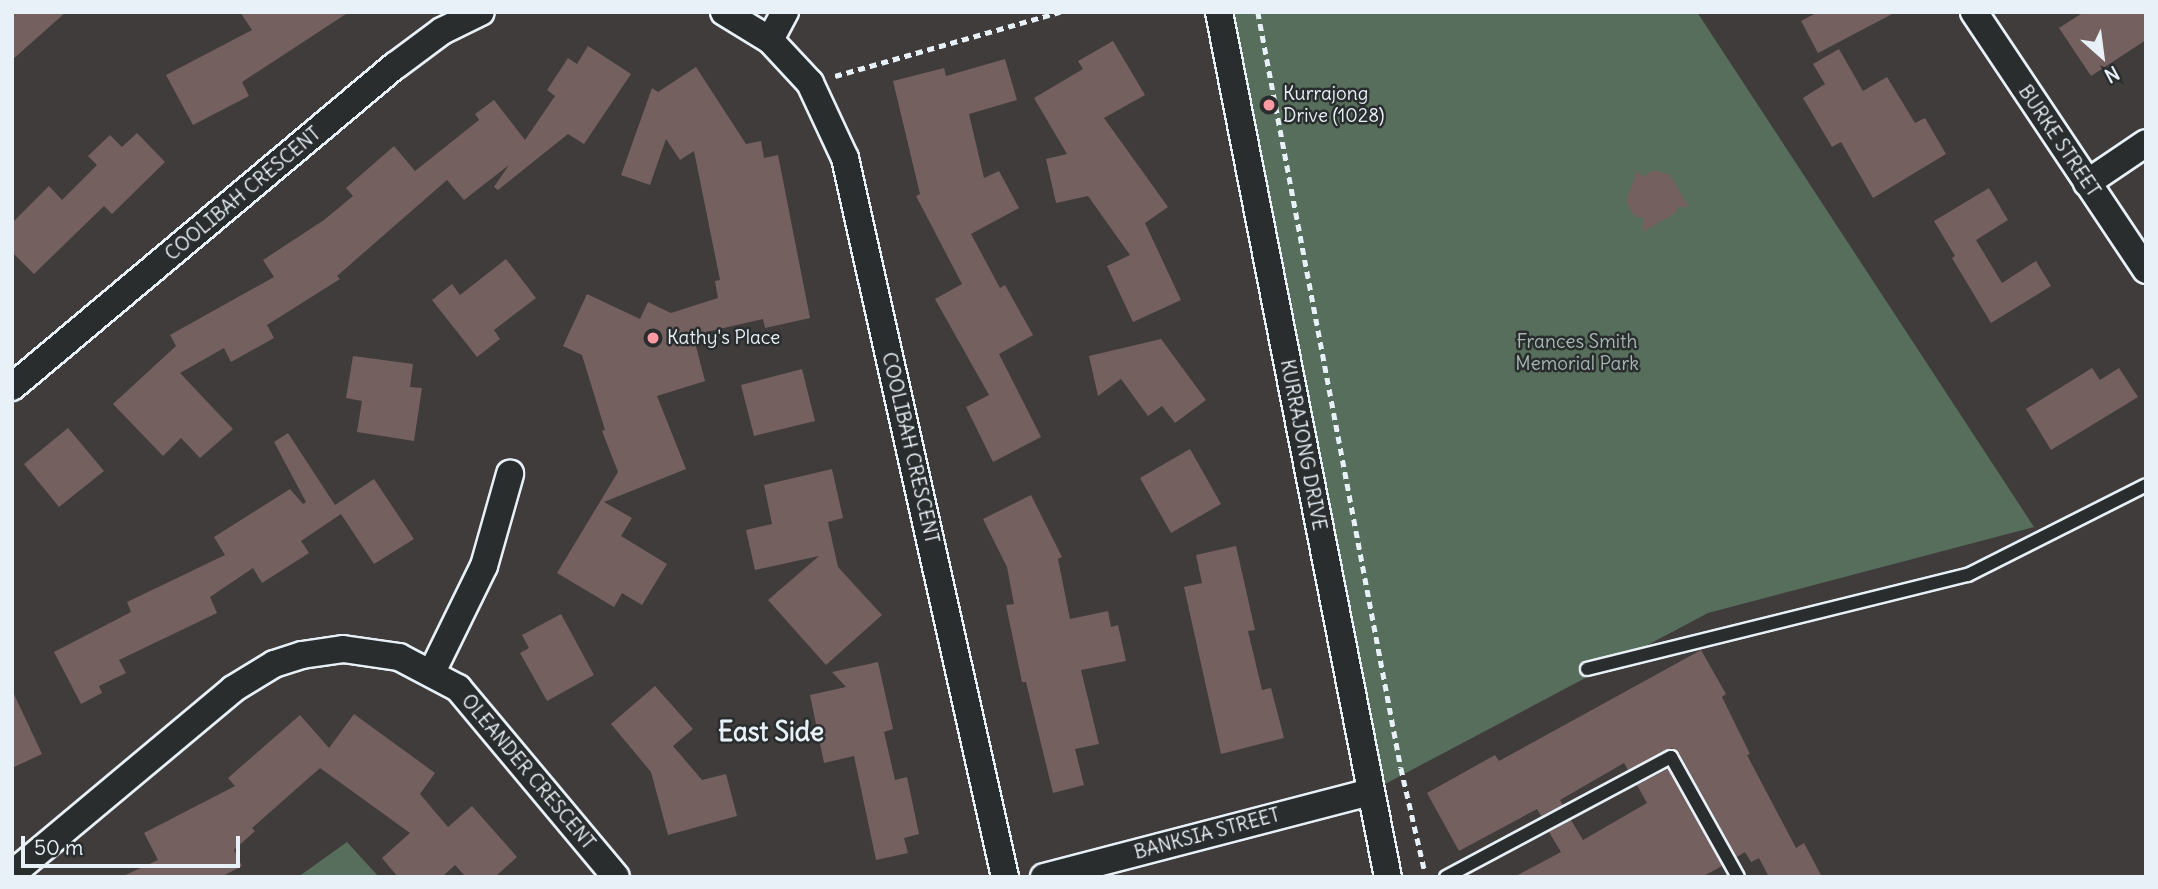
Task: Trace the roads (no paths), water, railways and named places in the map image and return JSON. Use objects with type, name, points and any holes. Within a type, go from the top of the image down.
[{"type":"street","name":"COOLIBAH CRESCENT","points":[[12,387],[395,66],[442,31],[481,12]]},
{"type":"street","name":"COOLIBAH CRESCENT","points":[[724,12],[770,40],[810,83],[845,158],[1005,877]]},
{"type":"street","points":[[770,40],[785,12]]},
{"type":"street","name":"KURRAJONG DRIVE","points":[[1219,12],[1388,877]]},
{"type":"street","name":"BURKE STREET","points":[[1973,12],[2146,270]]},
{"type":"street","points":[[2087,183],[2146,143]]},
{"type":"street","points":[[432,672],[484,566],[510,474]]},
{"type":"street","name":"OLEANDER CRESCENT","points":[[12,874],[233,689],[274,664],[302,655],[343,649],[399,657],[458,688],[616,877]]},
{"type":"street","name":"BANKSIA STREET","points":[[1044,877],[1370,792]]},
{"type":"lane","points":[[1587,669],[1968,575],[2146,485]]},
{"type":"lane","points":[[1446,877],[1671,757],[1738,877]]},
{"type":"place","name":"Kurrajong Drive (1028)","points":[[1269,105]]},
{"type":"place","name":"Kathy's Place","points":[[653,338]]},
{"type":"district","name":"East Side","points":[[771,732]]},
{"type":"park label","name":"Frances Smith Memorial Park","points":[[1577,353]]}]
